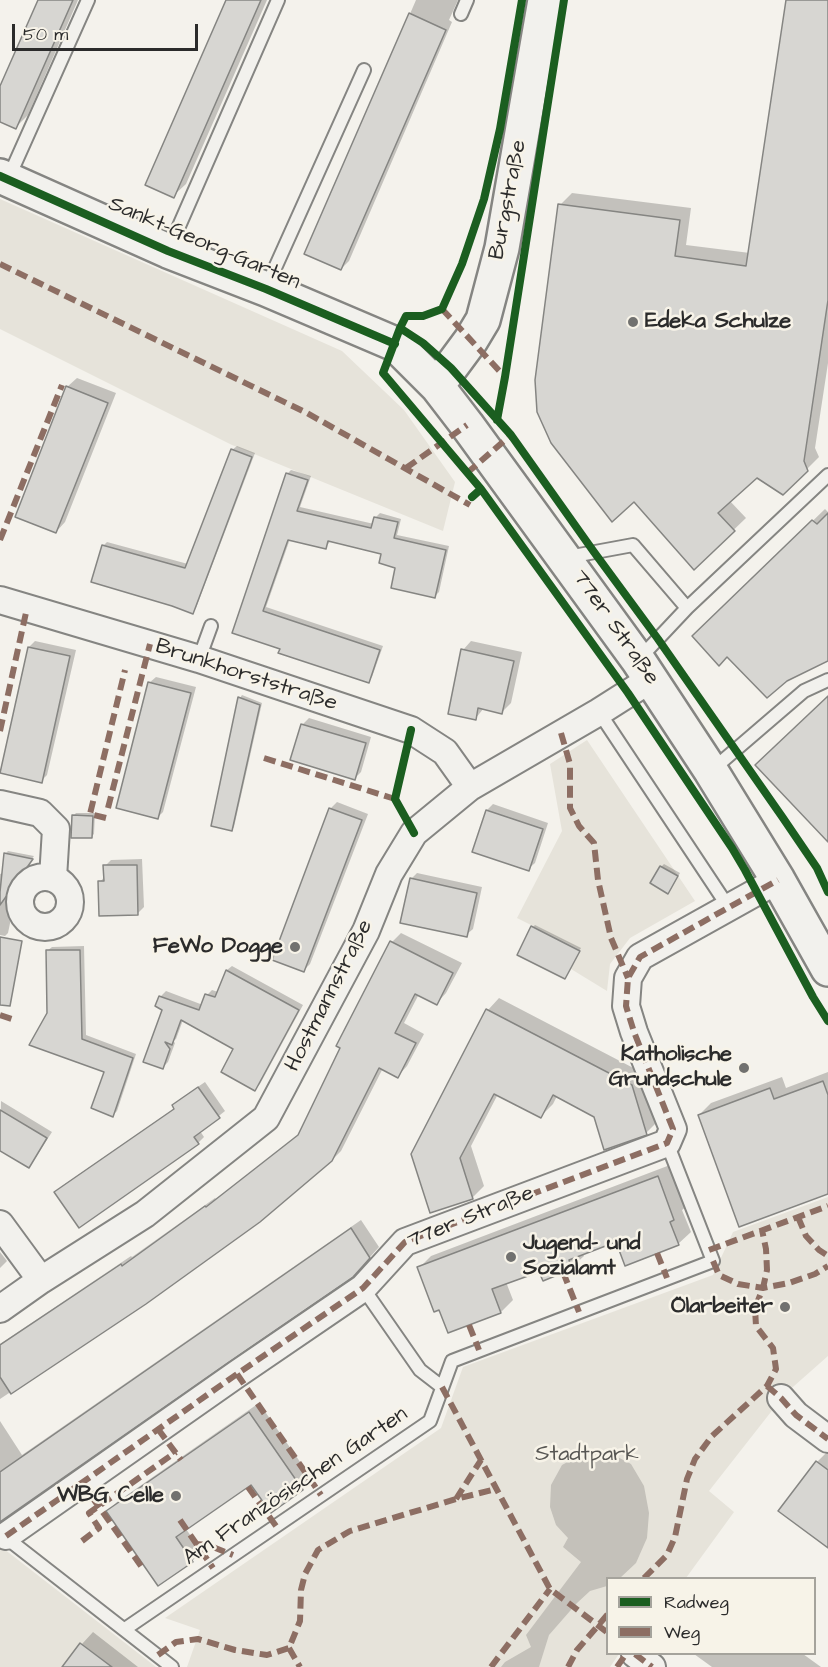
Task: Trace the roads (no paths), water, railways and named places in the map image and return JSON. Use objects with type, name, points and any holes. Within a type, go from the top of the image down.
[{"type":"street","name":"Burgstraße","points":[[437,386],[483,320],[502,248],[544,0]]},
{"type":"street","name":"Sankt-Georg-Garten","points":[[4,177],[168,251],[266,289],[394,344],[437,386]]},
{"type":"street","name":"77er Straße","points":[[437,386],[645,669],[778,880],[828,969]]},
{"type":"street","name":"Brunkhorststraße","points":[[0,600],[199,659],[411,730],[445,752],[470,787]]},
{"type":"street","name":"Hostmannstraße","points":[[0,1309],[145,1214],[266,1118],[366,931],[389,874],[414,833],[470,787],[599,712],[645,669]]},
{"type":"street","points":[[0,804],[39,813],[56,829],[52,878]]},
{"type":"street","points":[[667,1143],[674,1129],[628,1034],[626,1006],[628,978],[640,957],[778,880]]},
{"type":"street","name":"77er Straße","points":[[3,1536],[363,1288],[405,1242],[667,1143]]},
{"type":"street","points":[[0,1224],[41,1280]]},
{"type":"street","points":[[781,1398],[796,1414],[828,1439]]},
{"type":"street","points":[[637,1655],[652,1667]]},
{"type":"lane","name":"Sankt-Georg-Garten","points":[[4,177],[88,0]]},
{"type":"lane","name":"Sankt-Georg-Garten","points":[[168,251],[278,0]]},
{"type":"lane","points":[[460,14],[467,0]]},
{"type":"lane","name":"Sankt-Georg-Garten","points":[[266,289],[364,70]]},
{"type":"lane","points":[[645,669],[687,608],[828,475]]},
{"type":"lane","points":[[565,558],[633,545],[687,608]]},
{"type":"lane","points":[[199,659],[211,626]]},
{"type":"lane","points":[[711,771],[804,691],[828,680]]},
{"type":"lane","points":[[599,712],[729,908]]},
{"type":"lane","name":"Am Französischen Garten","points":[[125,1629],[430,1421],[452,1361],[713,1261],[667,1143]]},
{"type":"lane","points":[[363,1288],[420,1370],[441,1387]]},
{"type":"lane","points":[[3,1536],[172,1667]]},
{"type":"place","name":"Edeka Schulze","points":[[633,322]]},
{"type":"place","name":"FeWo Dogge","points":[[295,947]]},
{"type":"place","name":"Katholische Grundschule","points":[[744,1068]]},
{"type":"place","name":"Jugend- und Sozialamt","points":[[511,1257]]},
{"type":"place","name":"Ölarbeiter","points":[[785,1307]]},
{"type":"place","name":"WBG Celle","points":[[176,1496]]},
{"type":"park label","name":"Stadtpark","points":[[587,1455]]}]
